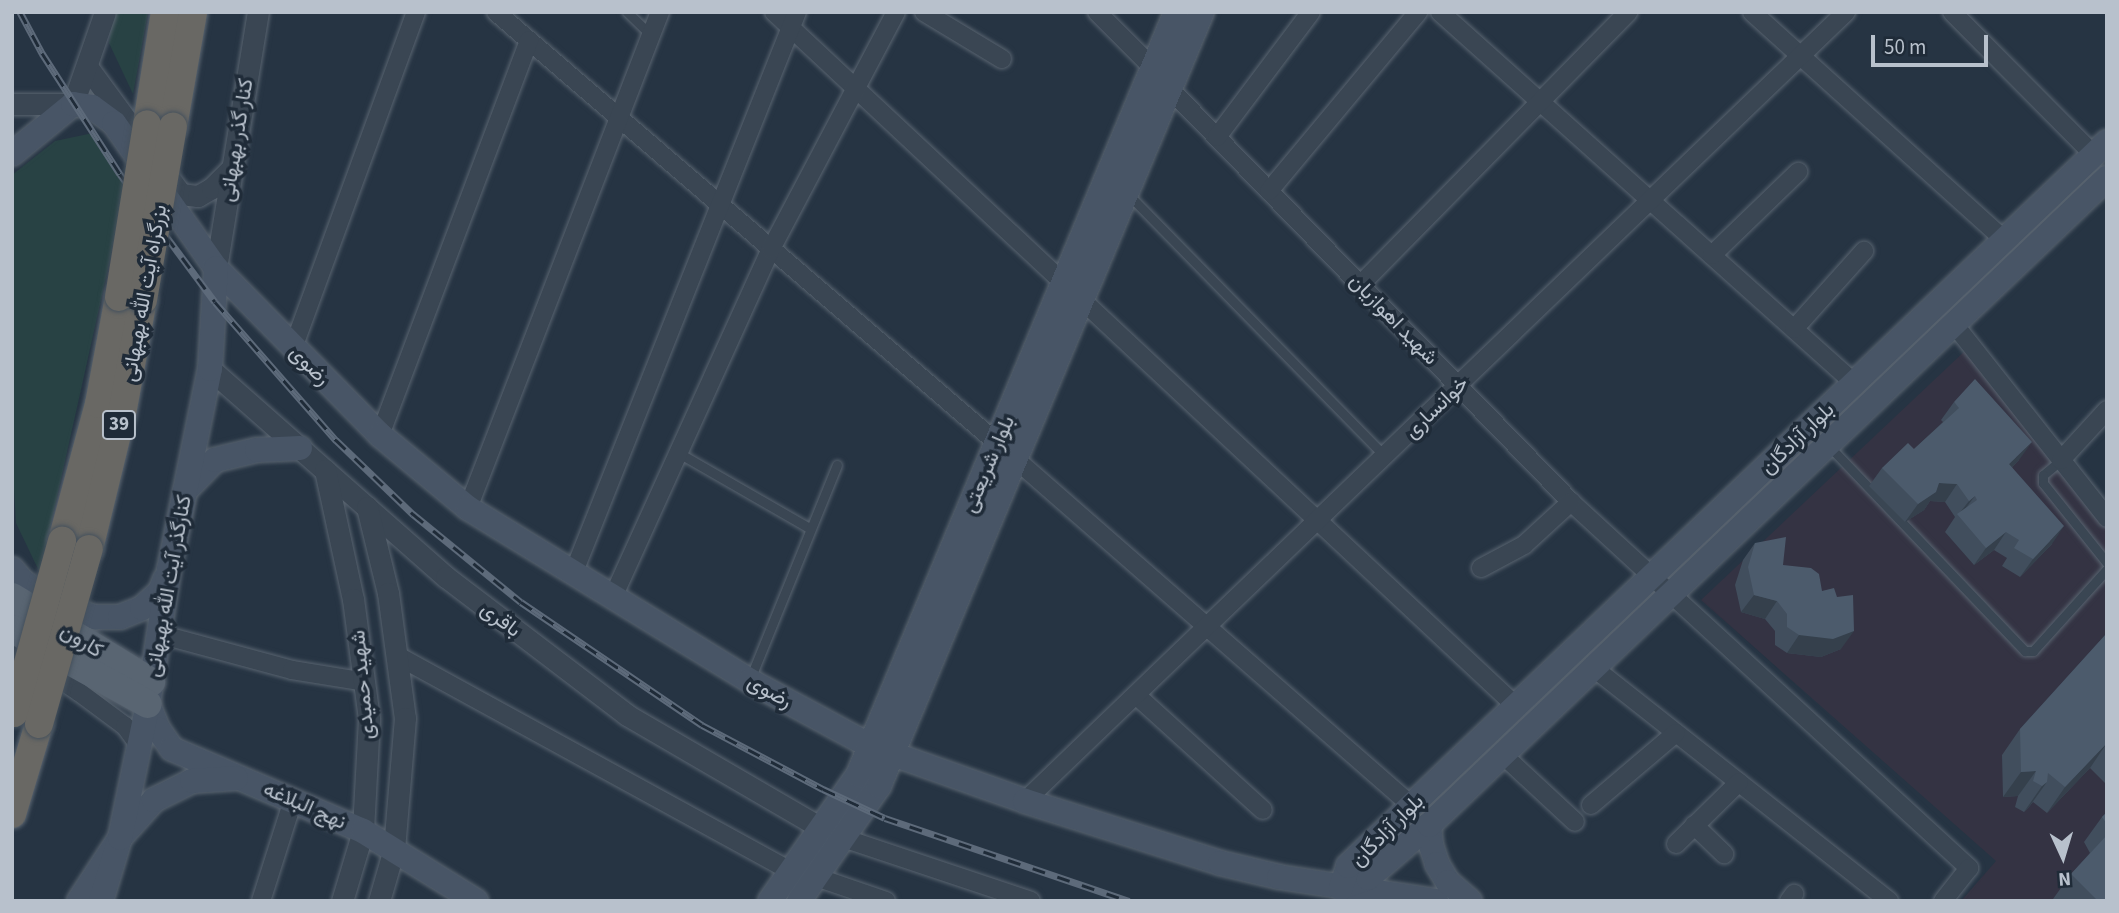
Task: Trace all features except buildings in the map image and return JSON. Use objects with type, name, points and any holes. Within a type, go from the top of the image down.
[{"type":"highway","name":"بزرگراه آیت الله بهبهانی","points":[[160,125],[165,12]]},
{"type":"highway","name":"بزرگراه آیت الله بهبهانی","points":[[12,814],[22,719],[76,545],[99,404],[131,298],[160,125],[193,12]]},
{"type":"main road","name":"بلوار شریعتی","points":[[770,901],[791,871],[879,786],[881,750],[997,443],[1176,12]]},
{"type":"main road","name":"بلوار شریعتی","points":[[881,750],[1015,460],[1202,12]]},
{"type":"main road","name":"رضوی","points":[[73,104],[92,107],[114,123],[216,268],[380,435],[468,508],[573,575],[750,681],[881,750],[1025,801],[1220,863],[1333,894],[1436,901]]},
{"type":"main road","points":[[12,153],[73,104]]},
{"type":"main road","name":"بلوار آزادگان","points":[[1333,894],[1348,866],[2100,148]]},
{"type":"main road","name":"بلوار آزادگان","points":[[1333,894],[1368,878],[1429,825],[2107,178]]},
{"type":"main road","name":"کنارگذر آیت الله بهبهانی","points":[[101,901],[120,838],[149,693],[169,570],[210,369],[216,268]]},
{"type":"main road","points":[[185,491],[215,460],[257,450],[300,448]]},
{"type":"main road","points":[[12,569],[22,581],[59,606],[96,617],[120,617],[142,608],[160,592],[169,570]]},
{"type":"main road","name":"کارون","points":[[12,597],[149,693]]},
{"type":"main road","name":"کارون","points":[[12,629],[149,693]]},
{"type":"main road","name":"نهج البلاغه","points":[[149,693],[158,729],[172,749],[243,777],[363,831],[476,901]]},
{"type":"main road","points":[[79,901],[120,838],[154,800],[192,781],[243,777]]},
{"type":"main road","points":[[1429,825],[1437,864],[1448,882],[1470,901]]},
{"type":"main road","name":"بلوار شریعتی","points":[[799,901],[816,877],[832,833]]},
{"type":"street","points":[[12,104],[73,104],[88,68],[105,12]]},
{"type":"street","name":"کنار گذر بهبهانی","points":[[216,268],[258,12]]},
{"type":"street","points":[[293,348],[416,12]]},
{"type":"street","points":[[496,12],[997,443],[1412,806]]},
{"type":"street","points":[[468,508],[660,12]]},
{"type":"street","points":[[774,12],[794,20],[856,92],[1516,706]]},
{"type":"street","points":[[612,597],[771,249],[896,12]]},
{"type":"street","points":[[924,12],[1002,59]]},
{"type":"street","points":[[1097,12],[1153,68]]},
{"type":"street","points":[[1217,137],[1311,12]]},
{"type":"street","points":[[1269,191],[1418,12]]},
{"type":"street","points":[[1440,12],[1854,383]]},
{"type":"street","points":[[1360,285],[1628,12]]},
{"type":"street","points":[[1752,12],[2004,240]]},
{"type":"street","name":"خوانساری","points":[[1025,801],[1846,12]]},
{"type":"street","points":[[1952,12],[2100,148]]},
{"type":"street","points":[[573,575],[794,20]]},
{"type":"street","points":[[380,435],[529,40]]},
{"type":"street","points":[[88,68],[181,194],[198,196],[212,188],[231,169]]},
{"type":"street","name":"شهید اهوازیان","points":[[1170,89],[1571,502],[1670,595]]},
{"type":"street","points":[[1712,255],[1798,172]]},
{"type":"street","points":[[1794,329],[1864,251]]},
{"type":"street","points":[[1954,324],[2107,517]]},
{"type":"street","name":"باقری","points":[[210,369],[446,577],[627,715],[832,833],[1031,901]]},
{"type":"street","points":[[2062,460],[2107,411]]},
{"type":"street","name":"شهید حمیدی","points":[[325,470],[354,599],[369,719],[363,831],[342,901]]},
{"type":"street","points":[[1481,568],[1524,545],[1571,502]]},
{"type":"street","name":"شهید حمیدی","points":[[367,507],[388,593],[405,718],[394,849],[379,901]]},
{"type":"street","points":[[1670,595],[1969,867],[1943,901]]},
{"type":"street","points":[[159,634],[292,670],[365,682]]},
{"type":"street","points":[[12,653],[34,662],[79,692],[125,726],[138,744]]},
{"type":"street","points":[[396,655],[791,871]]},
{"type":"street","points":[[1594,668],[1889,901]]},
{"type":"street","points":[[1136,695],[1263,810]]},
{"type":"street","points":[[1591,805],[1676,733]]},
{"type":"street","points":[[1503,755],[1576,821]]},
{"type":"street","points":[[1676,844],[1738,782]]},
{"type":"street","points":[[261,901],[293,800]]},
{"type":"street","points":[[1694,825],[1724,854]]},
{"type":"street","points":[[816,877],[886,901]]},
{"type":"lane","points":[[627,12],[651,35]]},
{"type":"lane","points":[[1126,192],[1385,456]]},
{"type":"lane","points":[[1828,445],[2025,651],[2034,651],[2107,569]]},
{"type":"lane","points":[[677,452],[809,528]]},
{"type":"lane","points":[[2062,460],[2043,475],[2043,483],[2107,563]]},
{"type":"lane","points":[[750,681],[809,528],[837,465]]},
{"type":"shaded area","points":[[1968,348],[2107,527],[2107,901],[1961,901],[1996,861],[1701,600]]},
{"type":"green space","points":[[113,12],[148,12],[133,94],[109,43]]},
{"type":"green space","points":[[93,133],[127,183],[40,573],[16,523],[12,455],[12,175],[55,141]]},
{"type":"railway","points":[[20,12],[42,53],[120,174],[215,302],[336,440],[413,514],[521,602],[702,725],[823,789],[885,818],[1129,901]]}]
